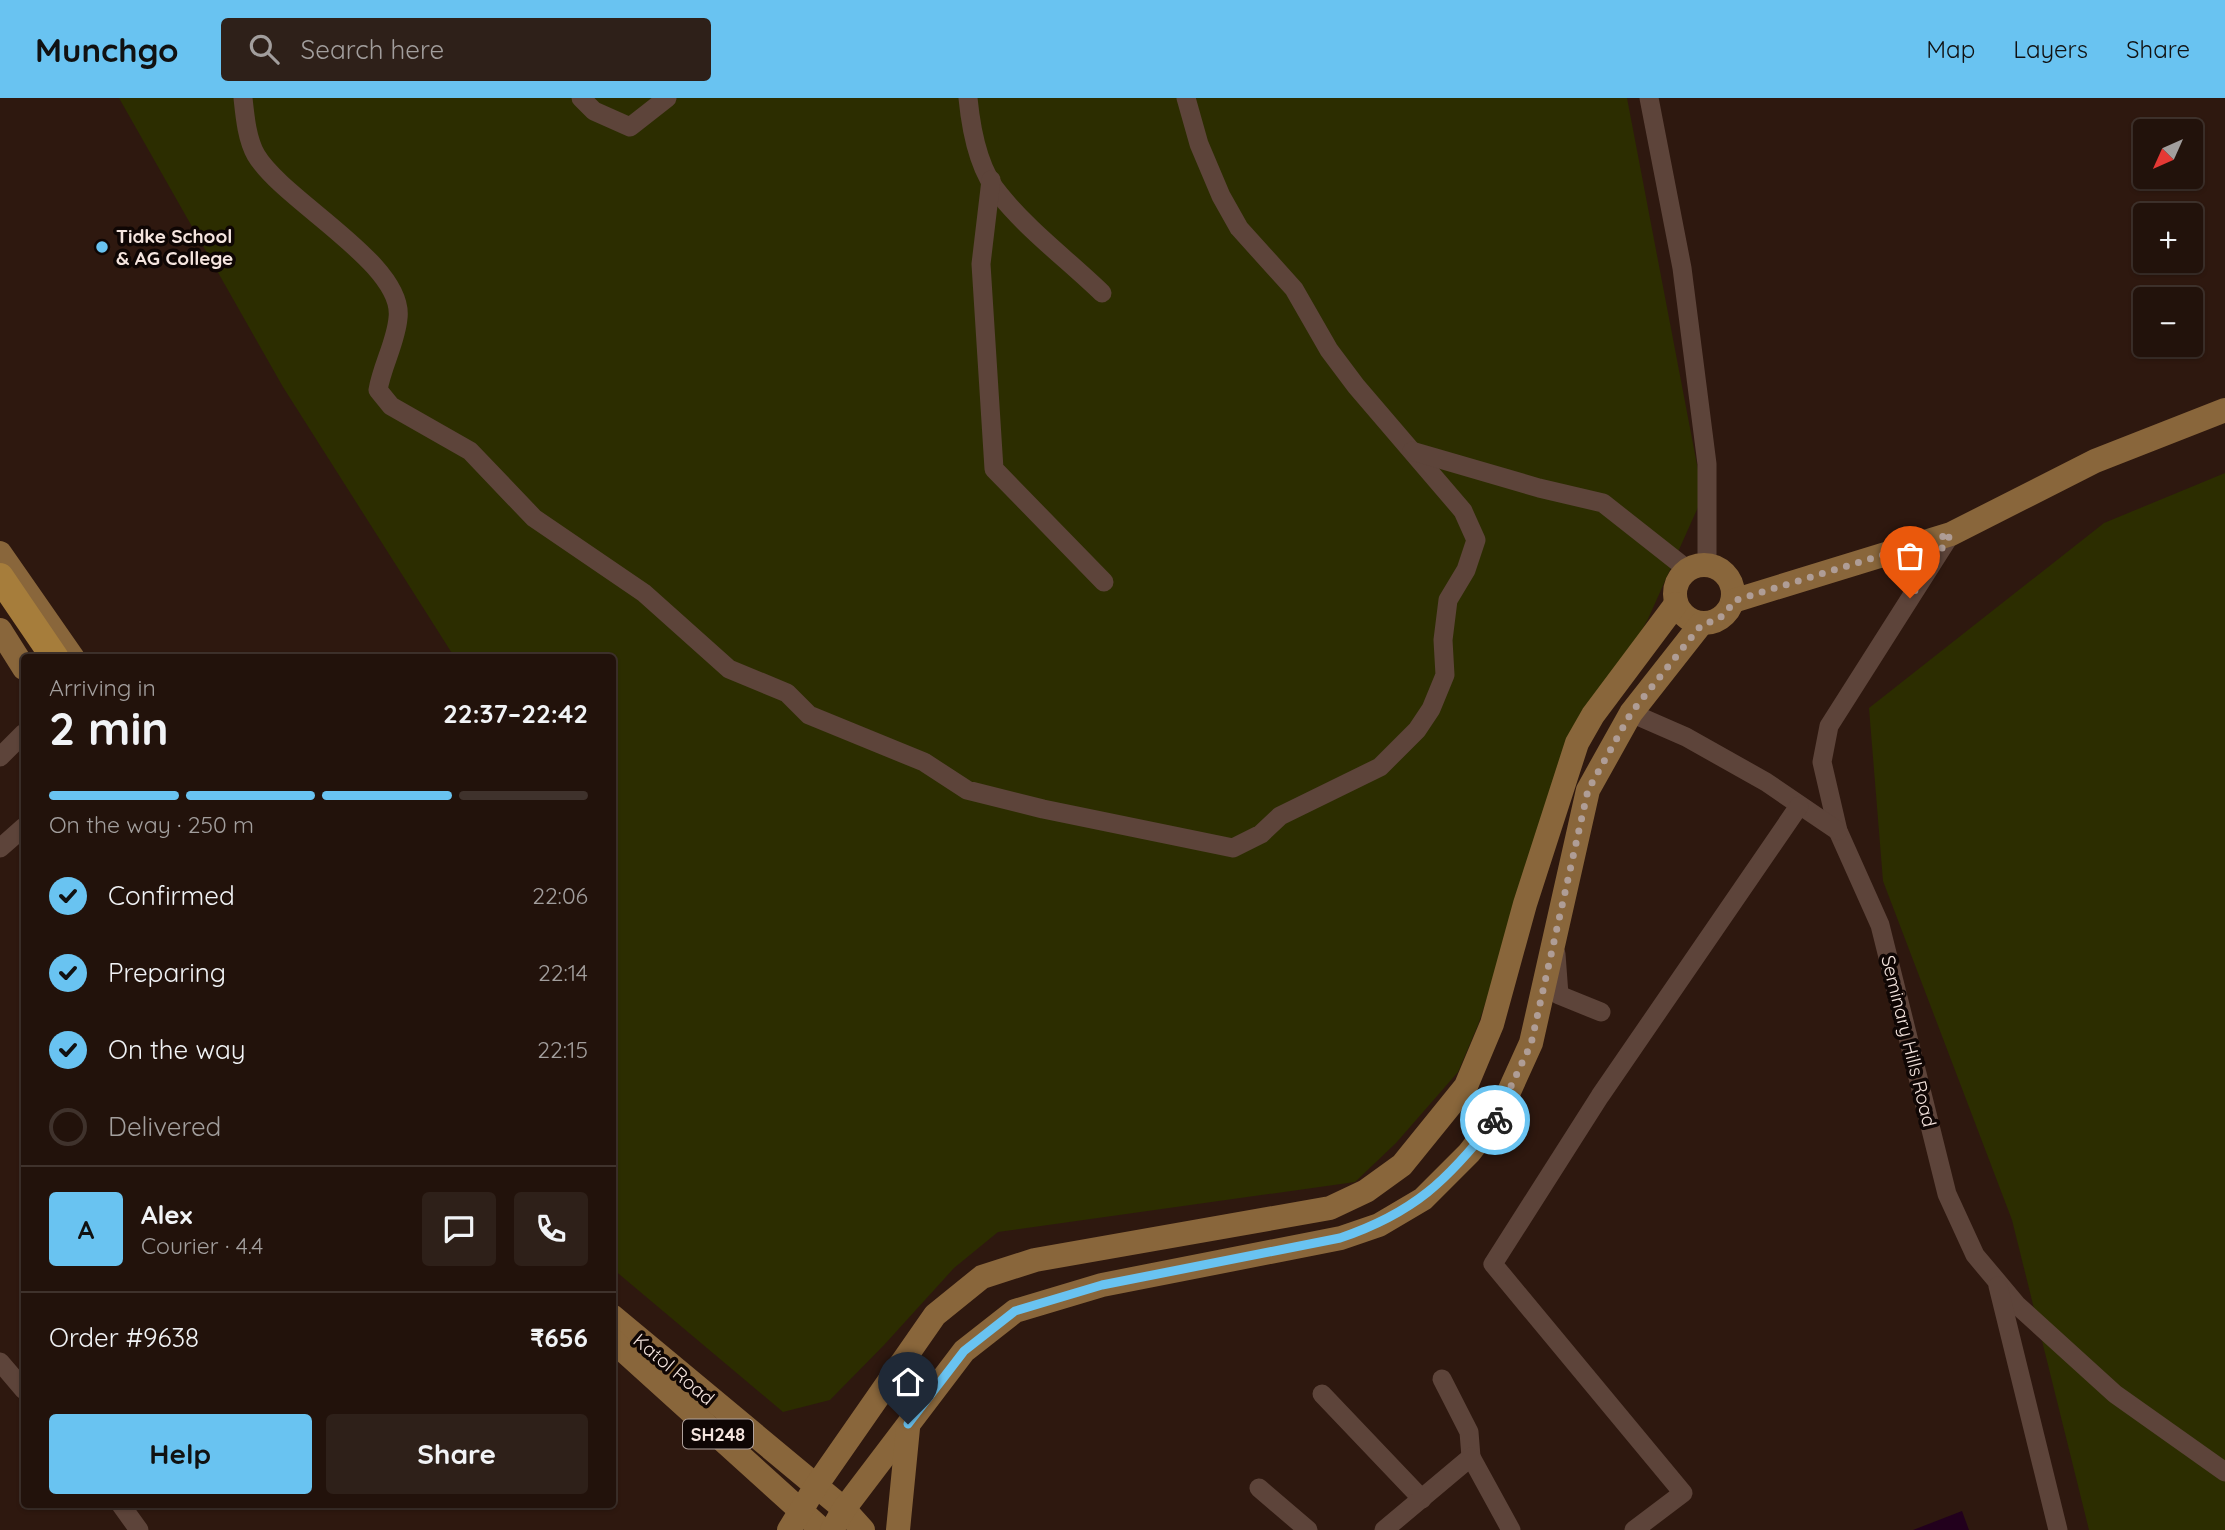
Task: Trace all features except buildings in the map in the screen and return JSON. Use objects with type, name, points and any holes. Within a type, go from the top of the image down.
[{"type":"highway","points":[[0,577],[52,654]]},
{"type":"highway","points":[[0,594],[40,654]]},
{"type":"main road","points":[[1733,601],[1951,534],[2095,461],[2225,410]]},
{"type":"main road","points":[[0,553],[70,654]]},
{"type":"main road","points":[[1697,567],[1723,571],[1732,585],[1733,601],[1727,614],[1715,622],[1702,624],[1686,618],[1676,604],[1675,591],[1679,579],[1697,567]]},
{"type":"main road","points":[[796,1520],[816,1486],[935,1315],[982,1278],[1035,1260],[1330,1208],[1366,1191],[1402,1165],[1466,1086],[1486,1036],[1577,743],[1593,715],[1676,604]]},
{"type":"main road","points":[[838,1519],[964,1351],[1015,1311],[1102,1285],[1340,1238],[1379,1225],[1423,1199],[1468,1153],[1498,1116],[1531,1044],[1588,790],[1631,713],[1702,624]]},
{"type":"main road","points":[[0,631],[21,663]]},
{"type":"main road","name":"Katol Road","points":[[616,1319],[816,1486],[838,1519],[863,1530]]},
{"type":"main road","name":"Katol Road","points":[[616,1344],[796,1520],[822,1530]]},
{"type":"main road","points":[[898,1530],[908,1424]]},
{"type":"street","points":[[243,98],[246,123],[256,154],[281,187],[351,243],[395,294],[399,317],[378,390],[391,406],[470,451],[534,518],[643,593],[729,668],[788,693],[809,715],[924,762],[967,790],[1043,809],[1233,848],[1261,834],[1280,816],[1380,767],[1417,730],[1431,709],[1445,675],[1443,640],[1448,600],[1466,570],[1476,540],[1463,511],[1388,425],[1329,350],[1294,289],[1239,228],[1221,196],[1199,144],[1186,98]]},
{"type":"street","points":[[581,98],[594,111],[630,127],[667,98]]},
{"type":"street","points":[[968,98],[982,162],[999,194],[1102,293]]},
{"type":"street","points":[[1649,98],[1682,268],[1705,451],[1697,567]]},
{"type":"street","points":[[991,180],[981,264],[994,470],[1104,582]]},
{"type":"street","points":[[1412,451],[1539,488],[1603,503],[1697,567]]},
{"type":"street","name":"Seminary Hills Road","points":[[1951,534],[1829,726],[1822,762],[1838,831],[1880,925],[1947,1194],[1975,1255],[2017,1305],[2115,1394],[2225,1472]]},
{"type":"street","points":[[1631,713],[1686,737],[1766,782],[1838,831]]},
{"type":"street","points":[[0,757],[21,736]]},
{"type":"street","points":[[1634,1530],[1683,1493],[1493,1264],[1600,1096],[1799,806]]},
{"type":"street","points":[[0,848],[21,830]]},
{"type":"street","points":[[1555,940],[1559,995],[1601,1012]]},
{"type":"street","points":[[1997,1281],[2058,1530]]},
{"type":"street","points":[[0,1362],[21,1386]]},
{"type":"street","points":[[1442,1379],[1469,1432],[1471,1457],[1511,1530]]},
{"type":"street","points":[[1322,1394],[1422,1499]]},
{"type":"street","points":[[1384,1530],[1471,1457]]},
{"type":"street","points":[[1259,1488],[1308,1530]]},
{"type":"street","points":[[123,1508],[139,1530]]},
{"type":"shaded area","points":[[119,98],[1627,98],[1703,496],[1648,619],[1561,776],[1478,1025],[1458,1072],[1396,1143],[1355,1182],[998,1232],[954,1268],[830,1400],[783,1412],[616,1272],[616,654],[452,654],[283,387]]},
{"type":"shaded area","points":[[2225,473],[2225,1530],[2089,1530],[2012,1220],[1883,881],[1869,708],[2104,523]]},
{"type":"shaded area","points":[[1962,1511],[1969,1530],[1913,1530]]},
{"type":"way so far","points":[[1495,1120],[1531,1044],[1588,790],[1631,713],[1702,624],[1715,622],[1727,614],[1733,601],[1951,534],[1910,598]]},
{"type":"place","name":"Tidke School & AG College","points":[[102,247]]},
{"type":"route","points":[[908,1424],[964,1351],[1015,1311],[1102,1285],[1340,1238],[1379,1225],[1423,1199],[1468,1153],[1495,1120]]}]
